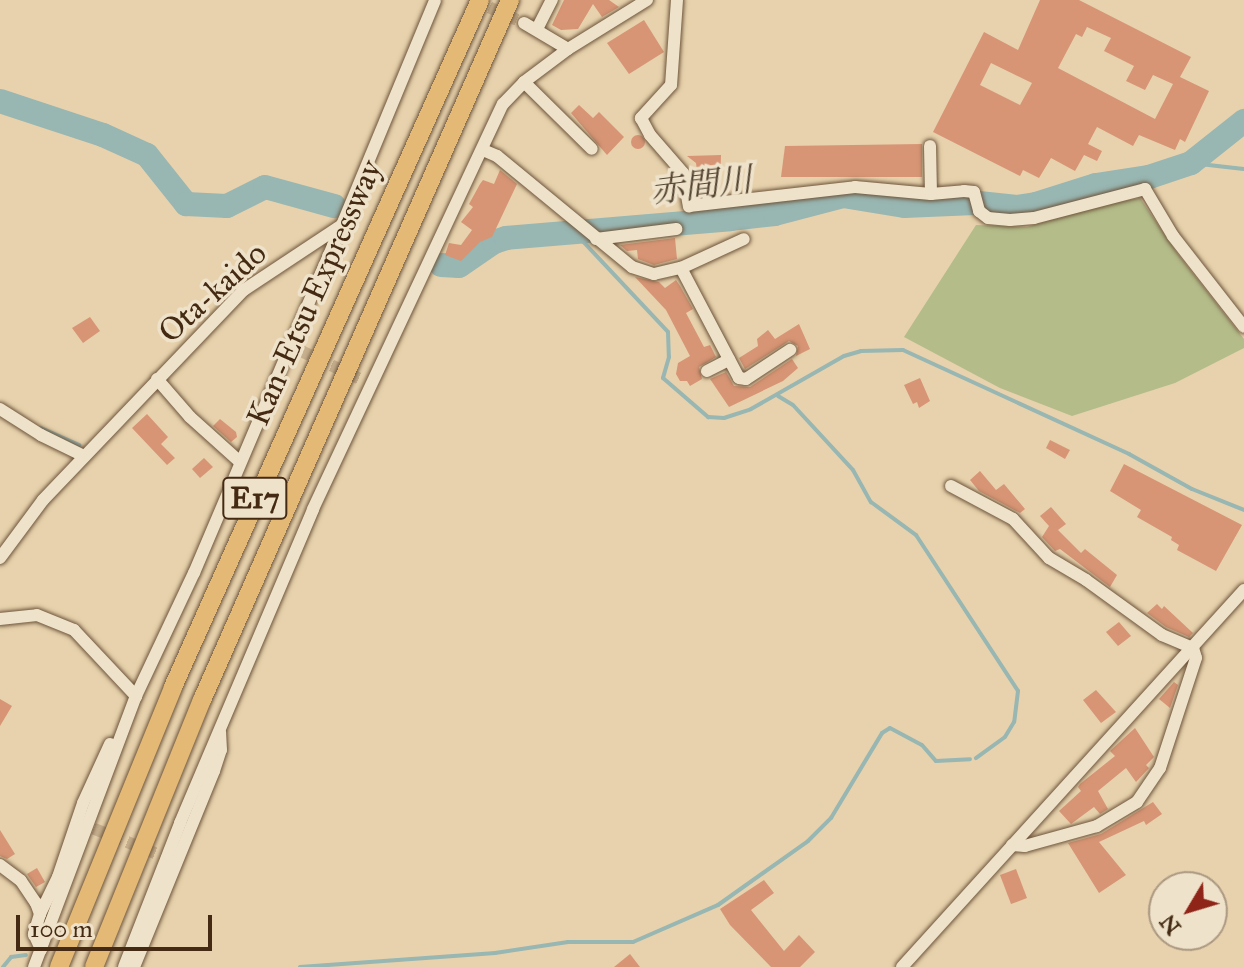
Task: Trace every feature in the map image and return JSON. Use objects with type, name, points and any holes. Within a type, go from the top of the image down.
[{"type":"highway","name":"Kan-Etsu Expressway","points":[[59,967],[178,673],[480,0]]},
{"type":"highway","name":"Kan-Etsu Expressway","points":[[94,967],[202,700],[510,0]]},
{"type":"street","points":[[34,967],[135,699],[194,573],[240,462],[295,348],[435,0]]},
{"type":"street","points":[[537,29],[552,0]]},
{"type":"street","points":[[124,967],[366,382],[503,104],[524,82],[568,49],[647,0]]},
{"type":"street","points":[[677,0],[671,85],[641,118],[650,135],[683,173],[689,206],[775,199],[855,187],[931,194],[974,192],[979,211],[988,218],[1010,220],[1034,218],[1145,189],[1173,236],[1244,327]]},
{"type":"street","points":[[524,23],[568,49]]},
{"type":"street","points":[[524,82],[592,149]]},
{"type":"street","points":[[930,146],[931,194]]},
{"type":"street","points":[[483,150],[497,156],[622,261],[644,271],[660,274],[681,268],[744,239]]},
{"type":"street","name":"Ota-kaido","points":[[0,558],[25,521],[84,456],[244,290],[342,225]]},
{"type":"street","points":[[590,234],[676,229]]},
{"type":"street","points":[[681,268],[739,378],[746,379],[790,350]]},
{"type":"street","points":[[707,371],[729,360]]},
{"type":"street","points":[[157,379],[190,417],[240,462]]},
{"type":"street","points":[[0,409],[41,435],[84,456]]},
{"type":"street","points":[[951,486],[1013,519],[1049,558],[1086,580],[1139,620],[1193,648],[1196,658],[1160,768],[1137,802],[1097,826],[1025,846],[1012,845]]},
{"type":"street","points":[[902,967],[1244,590]]},
{"type":"street","points":[[0,619],[37,615],[74,630],[135,699]]},
{"type":"street","points":[[41,949],[34,934],[40,914],[58,877],[83,803],[115,732],[135,699]]},
{"type":"street","points":[[134,967],[214,771],[221,750],[220,729]]},
{"type":"street","points":[[0,865],[21,881],[40,914]]},
{"type":"green space","points":[[1140,198],[1177,253],[1244,339],[1244,348],[1175,383],[1072,416],[1000,388],[904,337],[976,225],[1027,227],[1091,207]]},
{"type":"building","points":[[564,0],[609,0],[619,7],[602,17],[593,4],[578,29],[561,30],[552,25]]},
{"type":"building","points":[[1040,0],[1079,0],[1191,57],[1180,77],[1209,91],[1185,142],[1180,139],[1175,150],[1139,135],[1133,146],[1097,127],[1088,144],[1102,151],[1097,161],[1084,155],[1075,171],[1051,158],[1039,178],[1023,170],[1020,176],[933,132],[984,32],[1018,50]],"holes":[[[1087,27],[1111,38],[1104,51],[1134,66],[1126,81],[1145,90],[1153,75],[1173,84],[1155,119],[1058,68],[1076,34],[1082,37]],[[991,63],[1032,83],[1020,105],[980,85]]]},
{"type":"building","points":[[644,20],[664,52],[629,74],[607,43]]},
{"type":"building","points":[[579,105],[593,118],[599,112],[624,137],[607,155],[571,113]]},
{"type":"building","points":[[638,135],[645,142],[638,149],[631,142]]},
{"type":"building","points":[[922,144],[922,177],[781,177],[785,146]]},
{"type":"building","points":[[721,155],[720,189],[704,190],[702,171],[697,171],[696,163],[687,156]]},
{"type":"building","points":[[500,170],[517,184],[492,237],[480,242],[461,261],[445,255],[449,243],[461,245],[472,230],[461,222],[473,207],[469,204],[480,184],[483,180],[494,184]]},
{"type":"building","points":[[675,238],[677,259],[654,265],[638,259],[637,250],[627,251],[620,245]]},
{"type":"building","points":[[635,277],[659,282],[665,288],[676,280],[693,309],[686,313],[704,347],[710,345],[716,357],[699,367],[702,379],[690,386],[687,381],[680,381],[676,374],[678,363],[690,356],[666,310]]},
{"type":"building","points":[[90,317],[100,331],[83,343],[72,328]]},
{"type":"building","points":[[799,324],[810,349],[796,356],[798,346],[789,341],[745,369],[739,358],[758,346],[757,339],[768,330],[775,339]]},
{"type":"building","points":[[792,359],[798,368],[783,381],[729,407],[710,379],[726,372],[734,386],[750,387]]},
{"type":"building","points":[[920,378],[930,401],[919,408],[917,402],[913,404],[904,385]]},
{"type":"building","points":[[147,414],[168,437],[161,444],[175,458],[167,465],[132,428]]},
{"type":"building","points":[[220,419],[236,432],[237,437],[231,442],[213,426]]},
{"type":"building","points":[[1050,440],[1070,450],[1065,459],[1046,448]]},
{"type":"building","points":[[204,458],[213,467],[200,478],[192,469]]},
{"type":"building","points":[[1124,464],[1242,525],[1216,571],[1177,550],[1179,545],[1171,540],[1172,537],[1137,517],[1141,510],[1110,491]]},
{"type":"building","points":[[980,471],[996,490],[1004,484],[1025,509],[1020,513],[979,491],[970,480]]},
{"type":"building","points":[[1051,507],[1066,524],[1058,530],[1081,553],[1085,549],[1117,575],[1110,587],[1060,549],[1055,551],[1042,537],[1049,526],[1040,516]]},
{"type":"building","points":[[1157,604],[1162,609],[1164,606],[1193,633],[1189,637],[1166,627],[1147,613]]},
{"type":"building","points":[[1119,622],[1131,636],[1118,646],[1106,632]]},
{"type":"building","points":[[1174,682],[1178,685],[1170,708],[1159,699]]},
{"type":"building","points":[[1096,690],[1116,712],[1101,723],[1083,700]]},
{"type":"building","points":[[0,699],[12,706],[0,726]]},
{"type":"building","points":[[1135,728],[1154,757],[1146,765],[1149,768],[1136,782],[1126,768],[1098,791],[1108,809],[1100,814],[1094,807],[1071,824],[1059,811],[1081,791],[1078,787],[1080,784],[1115,756],[1110,751]]},
{"type":"building","points":[[1153,802],[1162,814],[1146,825],[1144,821],[1099,842],[1126,875],[1099,893],[1068,843],[1101,834]]},
{"type":"building","points":[[0,830],[15,854],[7,859],[0,856]]},
{"type":"building","points":[[37,868],[45,882],[36,887],[27,874]]},
{"type":"building","points":[[1016,869],[1027,898],[1011,904],[1000,875]]},
{"type":"building","points":[[764,880],[774,893],[751,910],[784,951],[799,935],[815,952],[800,967],[771,967],[730,925],[720,909]]},
{"type":"building","points":[[630,954],[640,967],[614,967]]},
{"type":"waterway","name":"赤間川","points":[[0,101],[103,135],[147,155],[186,204],[227,206],[265,187],[334,206]]},
{"type":"waterway","name":"赤間川","points":[[979,203],[1017,207],[1096,185],[1149,177],[1191,163],[1244,121]]},
{"type":"waterway","points":[[1191,163],[1244,169]]},
{"type":"waterway","name":"赤間川","points":[[441,265],[459,266],[494,242],[506,238],[775,214],[843,196],[904,206],[975,203]]},
{"type":"waterway","points":[[576,234],[668,332],[669,357],[663,378],[708,417],[724,418],[751,409],[844,356],[861,351],[903,350],[1129,454],[1192,489],[1244,510]]},
{"type":"waterway","points":[[778,396],[793,405],[853,470],[871,502],[916,535],[1018,691],[1014,722],[1005,737],[976,758]]},
{"type":"waterway","points":[[41,428],[79,445]]},
{"type":"waterway","points":[[300,967],[495,953],[568,942],[633,942],[718,905],[808,841],[831,818],[882,733],[890,728],[922,745],[936,761],[970,759]]},
{"type":"waterway","points":[[3,967],[11,957],[26,955]]},
{"type":"tunnel","points":[[473,0],[524,23]]},
{"type":"tunnel","points":[[299,350],[360,379]]},
{"type":"tunnel","points":[[77,822],[175,861]]}]
